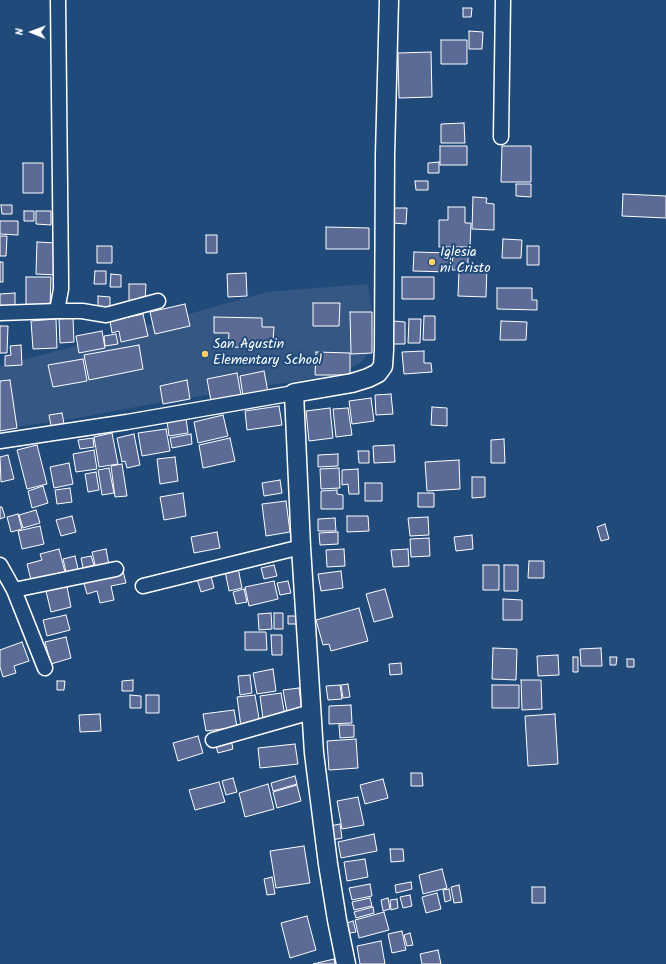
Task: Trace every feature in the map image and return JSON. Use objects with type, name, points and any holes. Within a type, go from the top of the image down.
[{"type":"street","points":[[58,0],[61,289],[58,311]]},
{"type":"street","points":[[0,441],[127,422],[352,383],[378,373],[383,366],[384,350],[385,155],[389,0]]},
{"type":"street","points":[[501,137],[503,0]]},
{"type":"street","points":[[0,313],[82,311],[106,315],[158,302]]},
{"type":"street","points":[[294,393],[301,547],[314,753],[327,857],[346,964]]},
{"type":"street","points":[[143,586],[301,547]]},
{"type":"street","points":[[0,565],[14,590],[45,668]]},
{"type":"street","points":[[14,590],[116,569]]},
{"type":"street","points":[[213,740],[311,712]]},
{"type":"shaded area","name":"San Agustin Elementary School","points":[[368,284],[373,319],[371,348],[363,361],[341,374],[169,401],[72,419],[0,429],[0,366],[267,292]]},
{"type":"building","points":[[463,8],[472,8],[471,17],[463,17]]},
{"type":"building","points":[[469,31],[483,32],[482,49],[469,49]]},
{"type":"building","points":[[441,40],[467,40],[467,64],[441,64]]},
{"type":"building","points":[[431,52],[432,97],[399,98],[398,53]]},
{"type":"building","points":[[464,123],[465,143],[441,143],[441,124]]},
{"type":"building","points":[[440,146],[467,146],[467,165],[440,165]]},
{"type":"building","points":[[502,146],[531,146],[531,182],[501,182]]},
{"type":"building","points":[[439,162],[439,173],[428,173],[428,163]]},
{"type":"building","points":[[23,163],[43,163],[43,193],[23,193]]},
{"type":"building","points":[[415,181],[428,181],[428,190],[416,190]]},
{"type":"building","points":[[516,184],[531,184],[531,197],[516,196]]},
{"type":"building","points":[[623,194],[666,196],[666,218],[622,216]]},
{"type":"building","points":[[473,197],[487,198],[486,203],[494,204],[494,230],[472,229]]},
{"type":"building","points":[[1,205],[12,205],[12,214],[2,214]]},
{"type":"building","points":[[448,207],[465,207],[465,223],[471,223],[470,247],[439,247],[439,220],[448,220]]},
{"type":"building","points":[[394,208],[407,208],[406,224],[393,223]]},
{"type":"building","points":[[24,211],[34,211],[34,221],[24,221]]},
{"type":"building","points":[[36,211],[51,211],[51,225],[36,224]]},
{"type":"building","points":[[0,221],[18,221],[18,235],[0,234]]},
{"type":"building","points":[[326,227],[369,228],[369,249],[326,249]]},
{"type":"building","points":[[206,235],[217,235],[217,253],[206,253]]},
{"type":"building","points":[[0,236],[7,236],[6,256],[0,256]]},
{"type":"building","points":[[503,239],[522,240],[521,258],[502,258]]},
{"type":"building","points":[[37,242],[57,243],[57,275],[36,274]]},
{"type":"building","points":[[97,246],[112,246],[112,263],[97,263]]},
{"type":"building","points":[[527,246],[539,246],[539,265],[527,265]]},
{"type":"building","name":"Iglesia ni Cristo","points":[[414,252],[451,253],[450,272],[413,271]]},
{"type":"building","points":[[453,252],[468,252],[468,270],[452,270]]},
{"type":"building","points":[[0,262],[3,262],[3,282],[0,282]]},
{"type":"building","points":[[473,265],[487,265],[486,297],[458,296],[459,271],[473,271]]},
{"type":"building","points":[[95,271],[106,271],[106,284],[94,284]]},
{"type":"building","points":[[246,273],[247,296],[228,297],[227,274]]},
{"type":"building","points":[[111,274],[121,275],[121,287],[110,287]]},
{"type":"building","points":[[26,277],[51,277],[50,307],[26,306]]},
{"type":"building","points":[[402,277],[434,277],[434,299],[402,299]]},
{"type":"building","points":[[129,284],[146,284],[145,301],[129,301]]},
{"type":"building","points":[[497,288],[532,288],[532,300],[537,300],[537,310],[497,309]]},
{"type":"building","points":[[15,293],[15,310],[0,310],[0,294]]},
{"type":"building","points":[[98,296],[110,297],[110,309],[98,308]]},
{"type":"building","points":[[313,303],[340,303],[339,326],[313,326]]},
{"type":"building","points":[[185,304],[190,326],[155,334],[150,312]]},
{"type":"building","points":[[350,312],[372,312],[372,353],[351,354]]},
{"type":"building","points":[[143,314],[148,336],[121,342],[119,331],[112,333],[110,321]]},
{"type":"building","points":[[424,316],[435,316],[435,340],[423,340]]},
{"type":"building","points":[[214,317],[262,318],[262,327],[274,327],[273,341],[261,341],[261,348],[228,347],[229,333],[214,333]]},
{"type":"building","points":[[73,318],[74,342],[60,343],[59,319]]},
{"type":"building","points":[[56,319],[57,348],[33,349],[31,321]]},
{"type":"building","points":[[409,319],[421,319],[420,343],[408,343]]},
{"type":"building","points":[[393,321],[405,322],[405,344],[392,344]]},
{"type":"building","points":[[501,321],[527,322],[526,340],[500,340]]},
{"type":"building","points":[[0,326],[8,326],[7,353],[0,353]]},
{"type":"building","points":[[102,331],[105,348],[79,353],[76,336]]},
{"type":"building","points":[[116,334],[118,344],[105,346],[104,336]]},
{"type":"building","points":[[21,345],[22,365],[5,366],[5,356],[11,355],[10,346]]},
{"type":"building","points":[[139,345],[143,369],[89,380],[84,355]]},
{"type":"building","points":[[424,351],[424,363],[431,363],[432,372],[404,374],[402,352]]},
{"type":"building","points":[[316,352],[350,353],[350,375],[315,375]]},
{"type":"building","points":[[83,359],[87,381],[53,387],[48,365]]},
{"type":"building","points":[[264,371],[268,392],[243,396],[240,376]]},
{"type":"building","points":[[237,373],[241,395],[211,401],[207,379]]},
{"type":"building","points":[[10,380],[17,428],[0,431],[0,381]]},
{"type":"building","points":[[187,380],[190,399],[163,404],[160,386]]},
{"type":"building","points":[[391,394],[393,414],[376,415],[375,395]]},
{"type":"building","points":[[371,398],[374,421],[352,424],[349,401]]},
{"type":"building","points":[[279,406],[282,425],[247,430],[245,411]]},
{"type":"building","points":[[432,407],[447,408],[447,426],[431,425]]},
{"type":"building","points":[[330,408],[333,438],[309,441],[306,411]]},
{"type":"building","points":[[348,408],[352,435],[336,437],[333,409]]},
{"type":"building","points":[[62,413],[64,424],[51,426],[49,415]]},
{"type":"building","points":[[223,415],[228,436],[198,443],[194,422]]},
{"type":"building","points":[[186,418],[188,433],[169,436],[167,421]]},
{"type":"building","points":[[166,429],[170,451],[142,456],[138,433]]},
{"type":"building","points":[[112,433],[118,464],[99,467],[94,437]]},
{"type":"building","points":[[134,434],[140,465],[127,468],[125,461],[122,462],[117,438]]},
{"type":"building","points":[[191,434],[192,444],[172,448],[170,438]]},
{"type":"building","points":[[93,438],[94,447],[80,449],[78,440]]},
{"type":"building","points":[[230,438],[235,461],[203,468],[199,445]]},
{"type":"building","points":[[504,439],[505,463],[491,463],[491,440]]},
{"type":"building","points":[[37,445],[47,484],[27,489],[17,450]]},
{"type":"building","points":[[394,445],[395,462],[374,463],[373,446]]},
{"type":"building","points":[[94,450],[97,469],[76,472],[73,454]]},
{"type":"building","points":[[358,451],[369,451],[369,463],[359,463]]},
{"type":"building","points":[[338,454],[338,466],[318,467],[318,455]]},
{"type":"building","points":[[8,455],[14,479],[1,482],[0,457]]},
{"type":"building","points":[[175,457],[178,481],[160,484],[157,459]]},
{"type":"building","points":[[459,460],[460,489],[427,491],[425,462]]},
{"type":"building","points":[[69,463],[73,484],[54,488],[50,467]]},
{"type":"building","points":[[122,464],[127,496],[115,497],[111,466]]},
{"type":"building","points":[[109,468],[114,493],[102,495],[98,470]]},
{"type":"building","points":[[339,468],[340,488],[321,489],[320,469]]},
{"type":"building","points":[[358,469],[359,494],[349,494],[348,484],[342,485],[342,470]]},
{"type":"building","points":[[96,472],[99,490],[88,492],[85,474]]},
{"type":"building","points":[[472,477],[485,477],[485,497],[472,498]]},
{"type":"building","points":[[280,480],[282,493],[264,496],[262,483]]},
{"type":"building","points":[[365,483],[382,483],[382,501],[365,501]]},
{"type":"building","points":[[43,486],[48,503],[32,508],[28,491]]},
{"type":"building","points":[[70,488],[72,502],[57,504],[55,490]]},
{"type":"building","points":[[337,490],[337,494],[343,495],[343,509],[321,509],[321,491]]},
{"type":"building","points":[[183,493],[186,516],[164,520],[160,497]]},
{"type":"building","points":[[418,493],[434,493],[434,507],[418,507]]},
{"type":"building","points":[[286,501],[290,532],[266,536],[262,504]]},
{"type":"building","points":[[0,507],[2,507],[5,517],[0,519]]},
{"type":"building","points":[[36,510],[40,523],[23,528],[19,515]]},
{"type":"building","points":[[18,514],[22,529],[11,532],[7,517]]},
{"type":"building","points":[[72,516],[76,532],[61,536],[56,520]]},
{"type":"building","points":[[347,516],[368,516],[369,531],[347,532]]},
{"type":"building","points":[[428,517],[429,535],[410,536],[408,518]]},
{"type":"building","points":[[335,518],[336,531],[318,531],[318,519]]},
{"type":"building","points":[[605,524],[609,539],[601,541],[597,527]]},
{"type":"building","points":[[40,526],[44,544],[22,549],[18,531]]},
{"type":"building","points":[[217,532],[220,548],[194,553],[191,537]]},
{"type":"building","points":[[338,532],[338,544],[320,545],[319,533]]},
{"type":"building","points":[[472,535],[473,549],[456,551],[454,537]]},
{"type":"building","points":[[429,538],[430,556],[411,557],[410,539]]},
{"type":"building","points":[[59,549],[66,576],[32,584],[27,564],[42,560],[40,554]]},
{"type":"building","points":[[106,549],[109,565],[96,569],[92,552]]},
{"type":"building","points":[[344,549],[345,566],[327,567],[326,550]]},
{"type":"building","points":[[408,549],[409,566],[393,567],[391,550]]},
{"type":"building","points":[[75,556],[79,573],[67,576],[63,559]]},
{"type":"building","points":[[91,556],[94,565],[83,568],[81,558]]},
{"type":"building","points":[[529,561],[544,561],[544,578],[528,578]]},
{"type":"building","points":[[274,565],[277,576],[264,579],[261,568]]},
{"type":"building","points":[[483,565],[499,565],[499,590],[483,590]]},
{"type":"building","points":[[504,565],[518,565],[518,591],[504,591]]},
{"type":"building","points":[[238,568],[242,588],[229,591],[225,571]]},
{"type":"building","points":[[123,571],[126,583],[111,586],[114,600],[100,603],[97,591],[87,594],[83,580]]},
{"type":"building","points":[[341,571],[343,588],[321,591],[318,574]]},
{"type":"building","points":[[211,576],[214,588],[201,592],[197,579]]},
{"type":"building","points":[[274,581],[278,599],[249,606],[245,587]]},
{"type":"building","points":[[288,581],[291,593],[280,595],[277,583]]},
{"type":"building","points":[[66,582],[71,607],[51,612],[45,587]]},
{"type":"building","points":[[244,589],[247,602],[236,604],[233,592]]},
{"type":"building","points":[[385,589],[393,617],[374,622],[366,594]]},
{"type":"building","points":[[503,599],[522,600],[522,620],[503,620]]},
{"type":"building","points":[[359,608],[368,641],[331,651],[329,644],[323,645],[316,620]]},
{"type":"building","points":[[271,613],[272,629],[259,630],[258,614]]},
{"type":"building","points":[[274,613],[283,613],[283,629],[274,629]]},
{"type":"building","points":[[66,615],[70,630],[47,636],[43,620]]},
{"type":"building","points":[[288,616],[298,616],[298,624],[288,624]]},
{"type":"building","points":[[245,632],[266,632],[267,650],[245,650]]},
{"type":"building","points":[[271,635],[282,635],[282,655],[272,655]]},
{"type":"building","points":[[66,637],[71,658],[51,664],[45,642]]},
{"type":"building","points":[[22,642],[29,661],[14,666],[16,673],[3,677],[0,667],[0,650]]},
{"type":"building","points":[[493,648],[517,649],[516,680],[492,679]]},
{"type":"building","points":[[601,648],[602,666],[581,666],[580,649]]},
{"type":"building","points":[[558,655],[559,675],[538,676],[537,656]]},
{"type":"building","points":[[573,657],[578,657],[578,672],[573,672]]},
{"type":"building","points":[[610,657],[617,657],[616,665],[610,665]]},
{"type":"building","points":[[627,659],[634,659],[634,667],[627,667]]},
{"type":"building","points":[[401,663],[402,674],[390,675],[389,664]]},
{"type":"building","points":[[273,669],[276,691],[257,694],[253,673]]},
{"type":"building","points":[[250,675],[252,693],[240,695],[238,676]]},
{"type":"building","points":[[133,680],[133,691],[122,691],[122,681]]},
{"type":"building","points":[[521,680],[541,680],[542,709],[522,710]]},
{"type":"building","points":[[57,681],[65,681],[64,690],[57,690]]},
{"type":"building","points":[[348,684],[350,697],[343,698],[341,685]]},
{"type":"building","points":[[340,685],[342,699],[328,700],[326,686]]},
{"type":"building","points":[[492,685],[519,685],[519,708],[492,708]]},
{"type":"building","points":[[299,688],[302,710],[287,712],[283,690]]},
{"type":"building","points":[[281,693],[285,716],[263,719],[260,696]]},
{"type":"building","points":[[130,695],[141,696],[141,708],[130,708]]},
{"type":"building","points":[[146,695],[159,695],[159,713],[146,713]]},
{"type":"building","points":[[255,695],[260,724],[241,727],[237,697]]},
{"type":"building","points":[[351,705],[352,723],[329,724],[329,706]]},
{"type":"building","points":[[234,710],[237,727],[206,731],[203,714]]},
{"type":"building","points":[[100,714],[101,731],[80,732],[79,715]]},
{"type":"building","points":[[555,714],[558,764],[528,766],[525,716]]},
{"type":"building","points":[[339,725],[354,725],[354,737],[340,738]]},
{"type":"building","points":[[198,736],[203,753],[178,761],[173,743]]},
{"type":"building","points":[[231,739],[233,749],[218,753],[215,743]]},
{"type":"building","points":[[356,739],[358,768],[329,770],[327,741]]},
{"type":"building","points":[[295,744],[298,764],[260,768],[258,748]]},
{"type":"building","points":[[411,773],[422,773],[423,786],[411,786]]},
{"type":"building","points":[[295,776],[297,784],[273,791],[271,783]]},
{"type":"building","points":[[233,778],[237,792],[226,795],[222,781]]},
{"type":"building","points":[[383,779],[388,798],[365,804],[360,785]]},
{"type":"building","points":[[219,782],[225,802],[195,810],[189,790]]},
{"type":"building","points":[[268,784],[274,809],[245,817],[239,793]]},
{"type":"building","points":[[297,785],[301,801],[277,808],[273,792]]},
{"type":"building","points":[[358,797],[364,825],[342,829],[337,801]]},
{"type":"building","points":[[340,824],[342,838],[332,840],[330,826]]},
{"type":"building","points":[[374,834],[377,851],[341,858],[338,842]]},
{"type":"building","points":[[304,846],[310,883],[276,888],[270,851]]},
{"type":"building","points":[[390,849],[403,849],[404,861],[391,862]]},
{"type":"building","points":[[365,859],[368,877],[347,881],[344,862]]},
{"type":"building","points":[[442,869],[447,888],[423,894],[419,875]]},
{"type":"building","points":[[272,877],[275,894],[267,895],[264,879]]},
{"type":"building","points":[[411,882],[412,889],[396,893],[395,885]]},
{"type":"building","points":[[370,884],[372,896],[352,900],[349,888]]},
{"type":"building","points":[[459,885],[462,902],[454,903],[451,887]]},
{"type":"building","points":[[532,887],[545,887],[545,903],[532,903]]},
{"type":"building","points":[[449,889],[451,900],[445,902],[443,890]]},
{"type":"building","points":[[437,893],[441,909],[426,913],[422,897]]},
{"type":"building","points":[[410,895],[412,906],[403,908],[400,897]]},
{"type":"building","points":[[370,898],[372,906],[354,910],[352,902]]},
{"type":"building","points":[[388,898],[390,909],[383,911],[381,900]]},
{"type":"building","points":[[397,899],[398,908],[391,910],[390,900]]},
{"type":"building","points":[[373,907],[374,913],[356,918],[354,912]]},
{"type":"building","points":[[384,912],[389,930],[359,938],[355,920]]},
{"type":"building","points":[[307,916],[316,950],[290,958],[281,923]]},
{"type":"building","points":[[353,921],[356,932],[350,933],[347,923]]},
{"type":"building","points":[[402,931],[406,950],[392,953],[388,934]]},
{"type":"building","points":[[410,933],[413,945],[407,946],[404,935]]},
{"type":"building","points":[[381,941],[385,964],[360,964],[357,946]]},
{"type":"building","points":[[438,950],[441,964],[422,964],[420,954]]},
{"type":"building","points":[[334,959],[335,964],[313,964]]},
{"type":"place","name":"Iglesia ni Cristo","points":[[432,262]]},
{"type":"place","name":"San Agustin Elementary School","points":[[205,354]]}]
